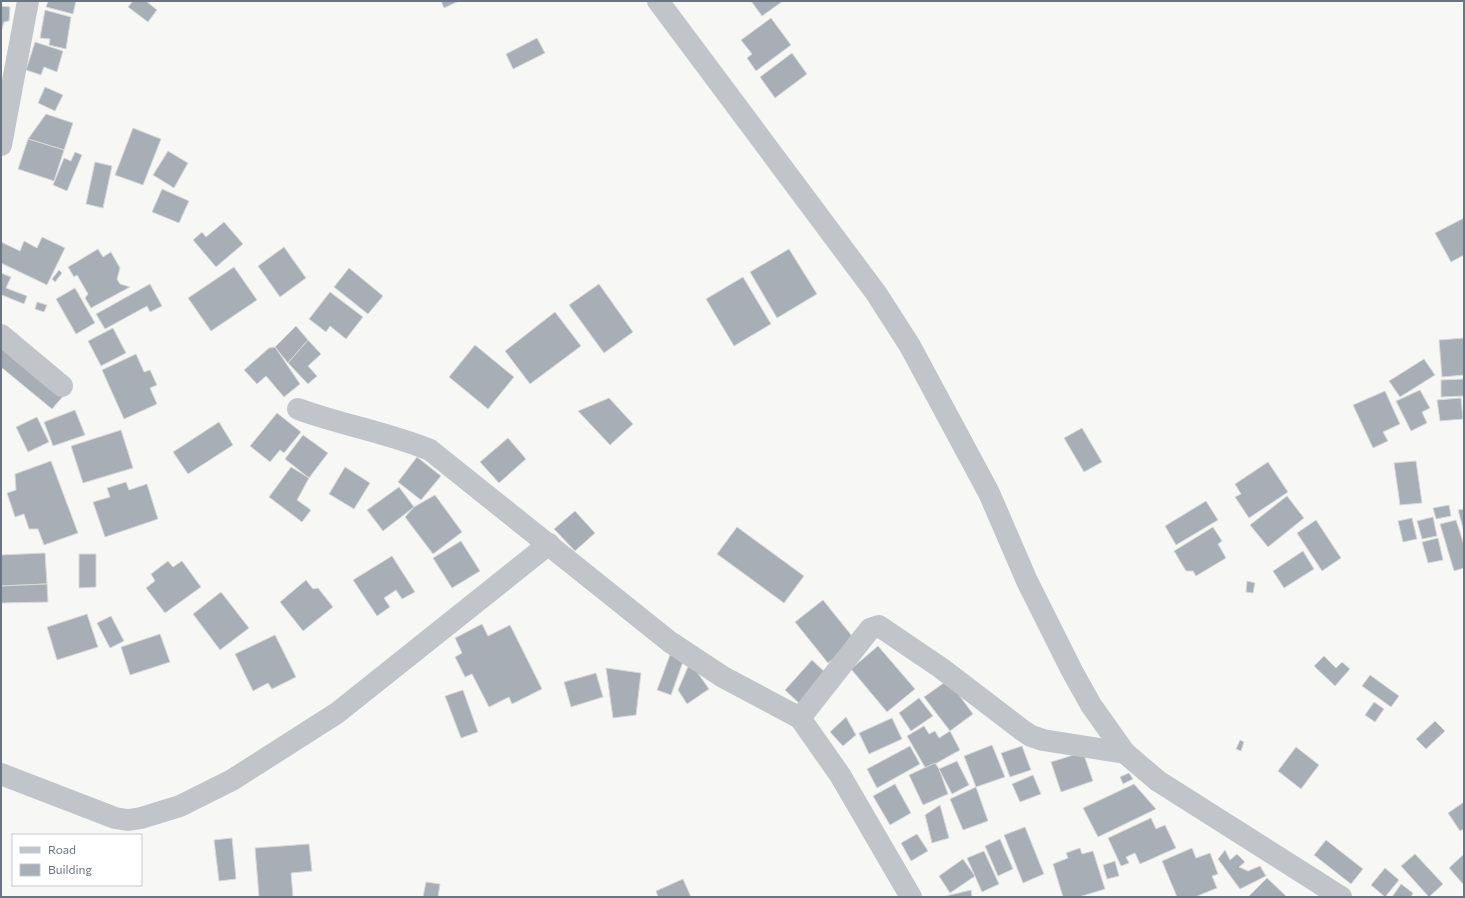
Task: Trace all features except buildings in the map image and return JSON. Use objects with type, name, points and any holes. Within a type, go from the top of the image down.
[{"type":"street","points":[[1,145],[28,1]]},
{"type":"street","points":[[658,1],[876,294],[910,346],[989,493],[1026,581],[1072,671],[1091,705],[1124,753],[1158,781],[1341,897]]},
{"type":"street","points":[[1,335],[62,386]]},
{"type":"street","points":[[298,409],[329,421],[405,440],[430,450],[692,658],[800,718],[840,775],[911,897]]},
{"type":"street","points":[[1,774],[115,818],[128,820],[141,818],[180,806],[232,780],[337,713],[549,544]]},
{"type":"street","points":[[800,718],[870,629],[879,626],[941,668],[1004,718],[1030,736],[1044,740],[1124,753]]}]
